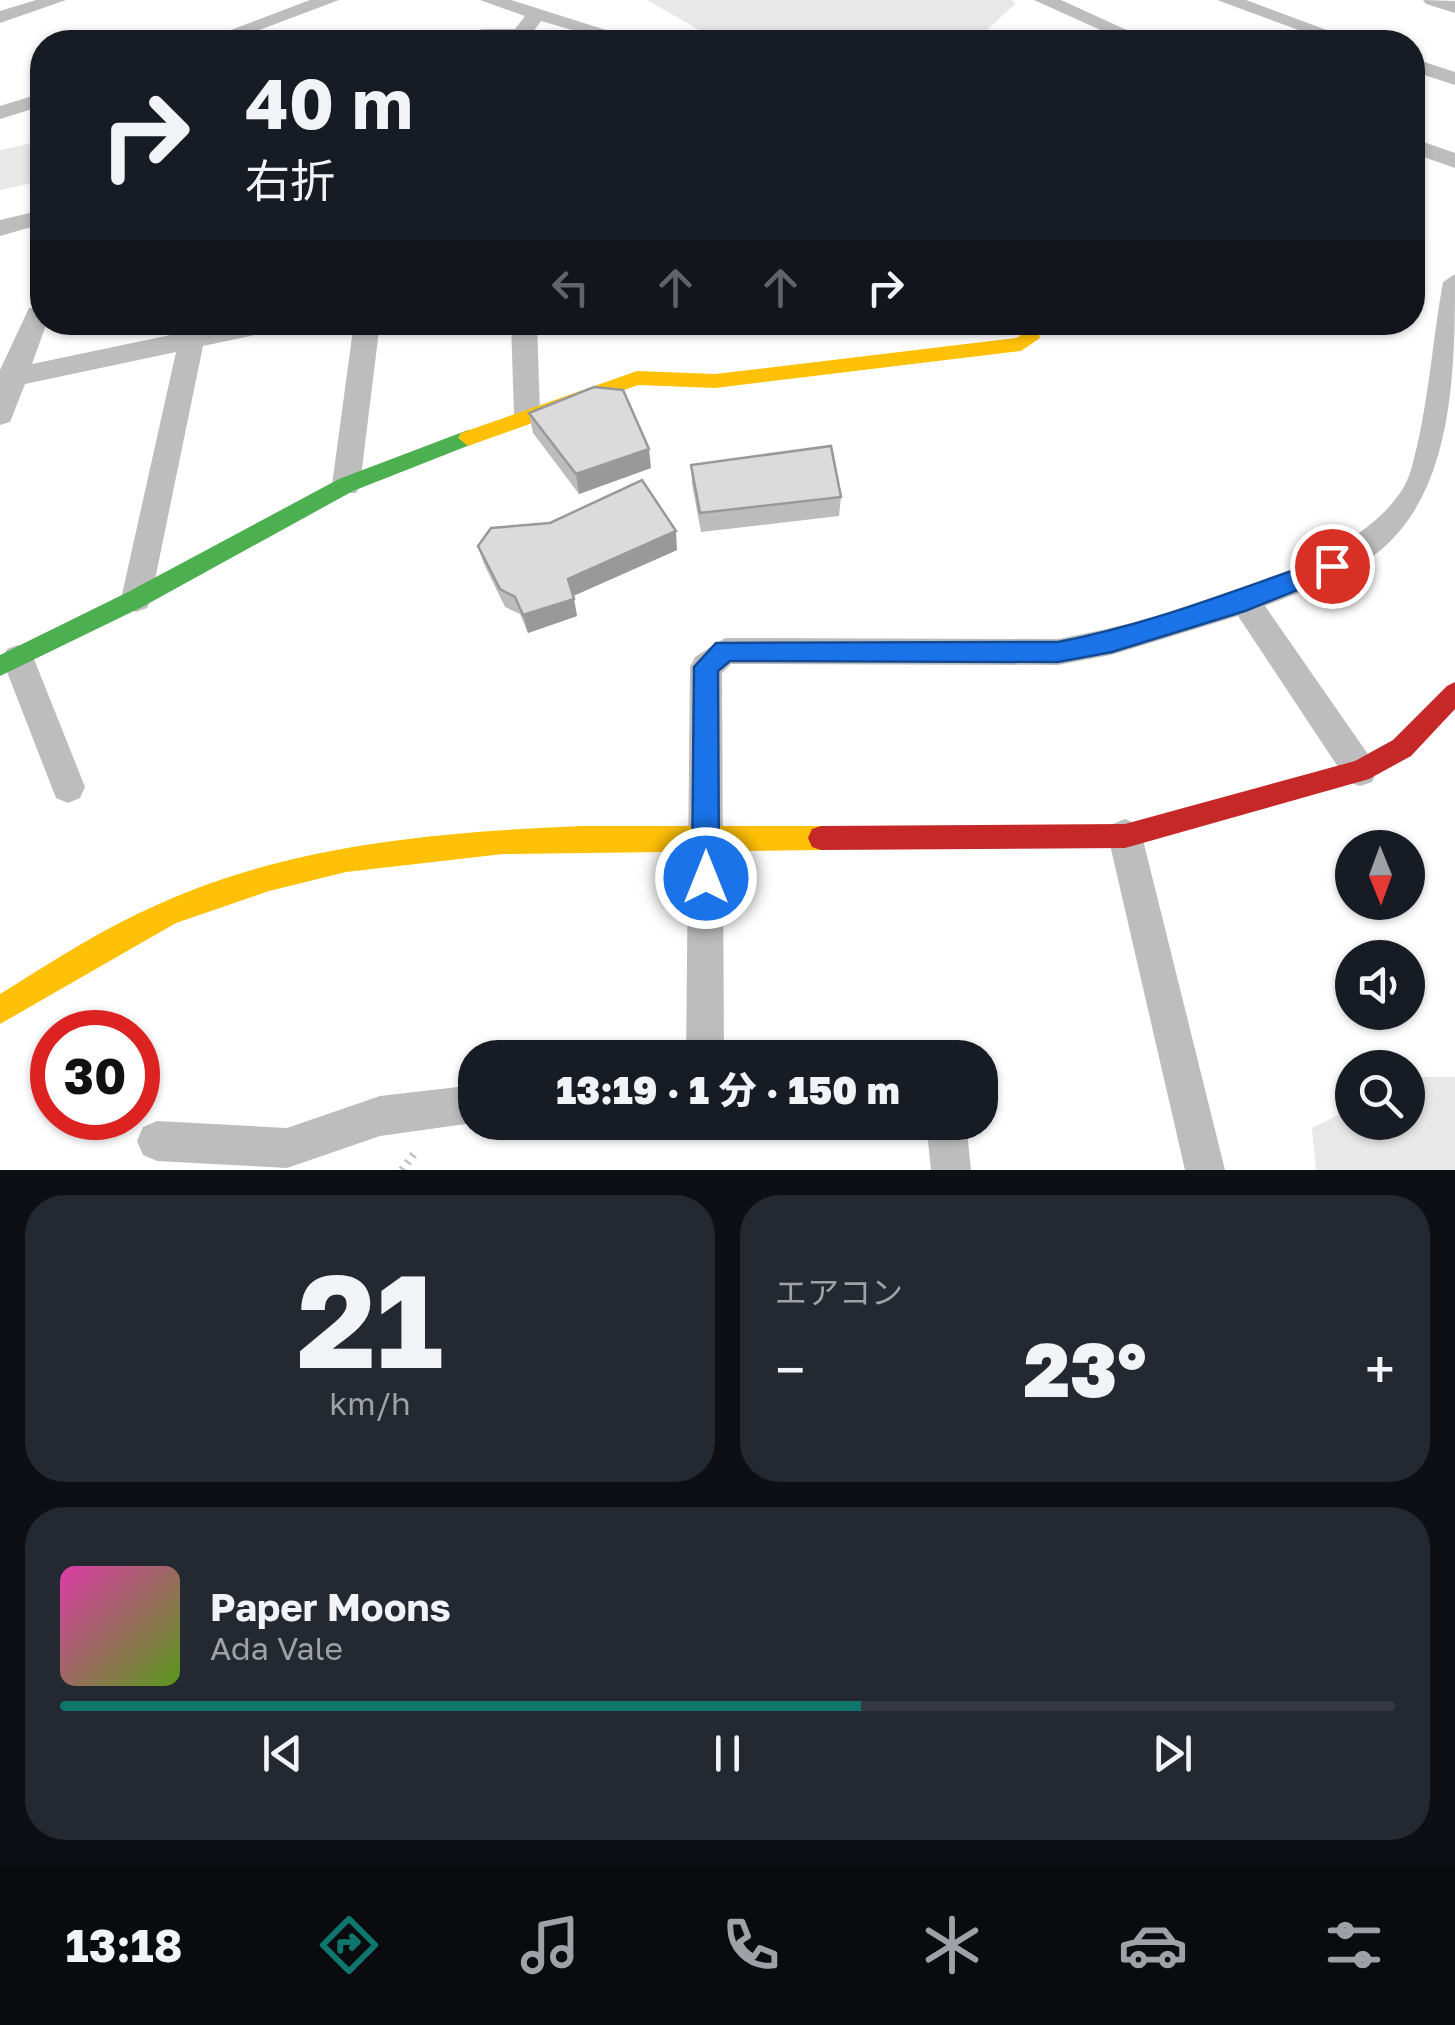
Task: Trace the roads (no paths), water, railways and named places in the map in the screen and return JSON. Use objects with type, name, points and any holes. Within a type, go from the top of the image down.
[{"type":"street","points":[[0,16],[56,0]]},
{"type":"street","points":[[244,30],[329,0]]},
{"type":"street","points":[[490,0],[588,30]]},
{"type":"street","points":[[1226,0],[1314,30]]},
{"type":"street","points":[[1433,0],[1455,7]]},
{"type":"street","points":[[1052,2],[1116,30]]},
{"type":"street","points":[[525,30],[535,16]]},
{"type":"street","points":[[1425,69],[1455,79]]},
{"type":"street","points":[[0,113],[30,103]]},
{"type":"street","points":[[1425,150],[1455,161]]},
{"type":"street","points":[[0,228],[30,220]]},
{"type":"street","points":[[705,1040],[706,667],[725,650],[1058,652],[1112,642],[1245,601],[1332,566],[1369,544],[1400,514],[1424,474],[1455,282]]},
{"type":"street","points":[[0,415],[7,378],[30,331]]},
{"type":"street","points":[[7,378],[181,335]]},
{"type":"street","points":[[136,599],[192,335]]},
{"type":"street","points":[[346,484],[365,335]]},
{"type":"street","points":[[524,335],[527,414]]},
{"type":"street","points":[[68,787],[9,663],[136,599],[346,484],[527,414],[638,378],[716,382],[1021,344],[1029,335]]},
{"type":"street","points":[[1245,601],[1360,771]]},
{"type":"street","points":[[0,1010],[122,936],[192,904],[337,858],[474,841],[1125,836],[1360,771],[1402,748],[1455,693]]},
{"type":"street","points":[[1125,836],[1204,1170]]},
{"type":"street","points":[[157,1141],[288,1148],[380,1116],[458,1106]]},
{"type":"street","points":[[948,1140],[950,1170]]}]
